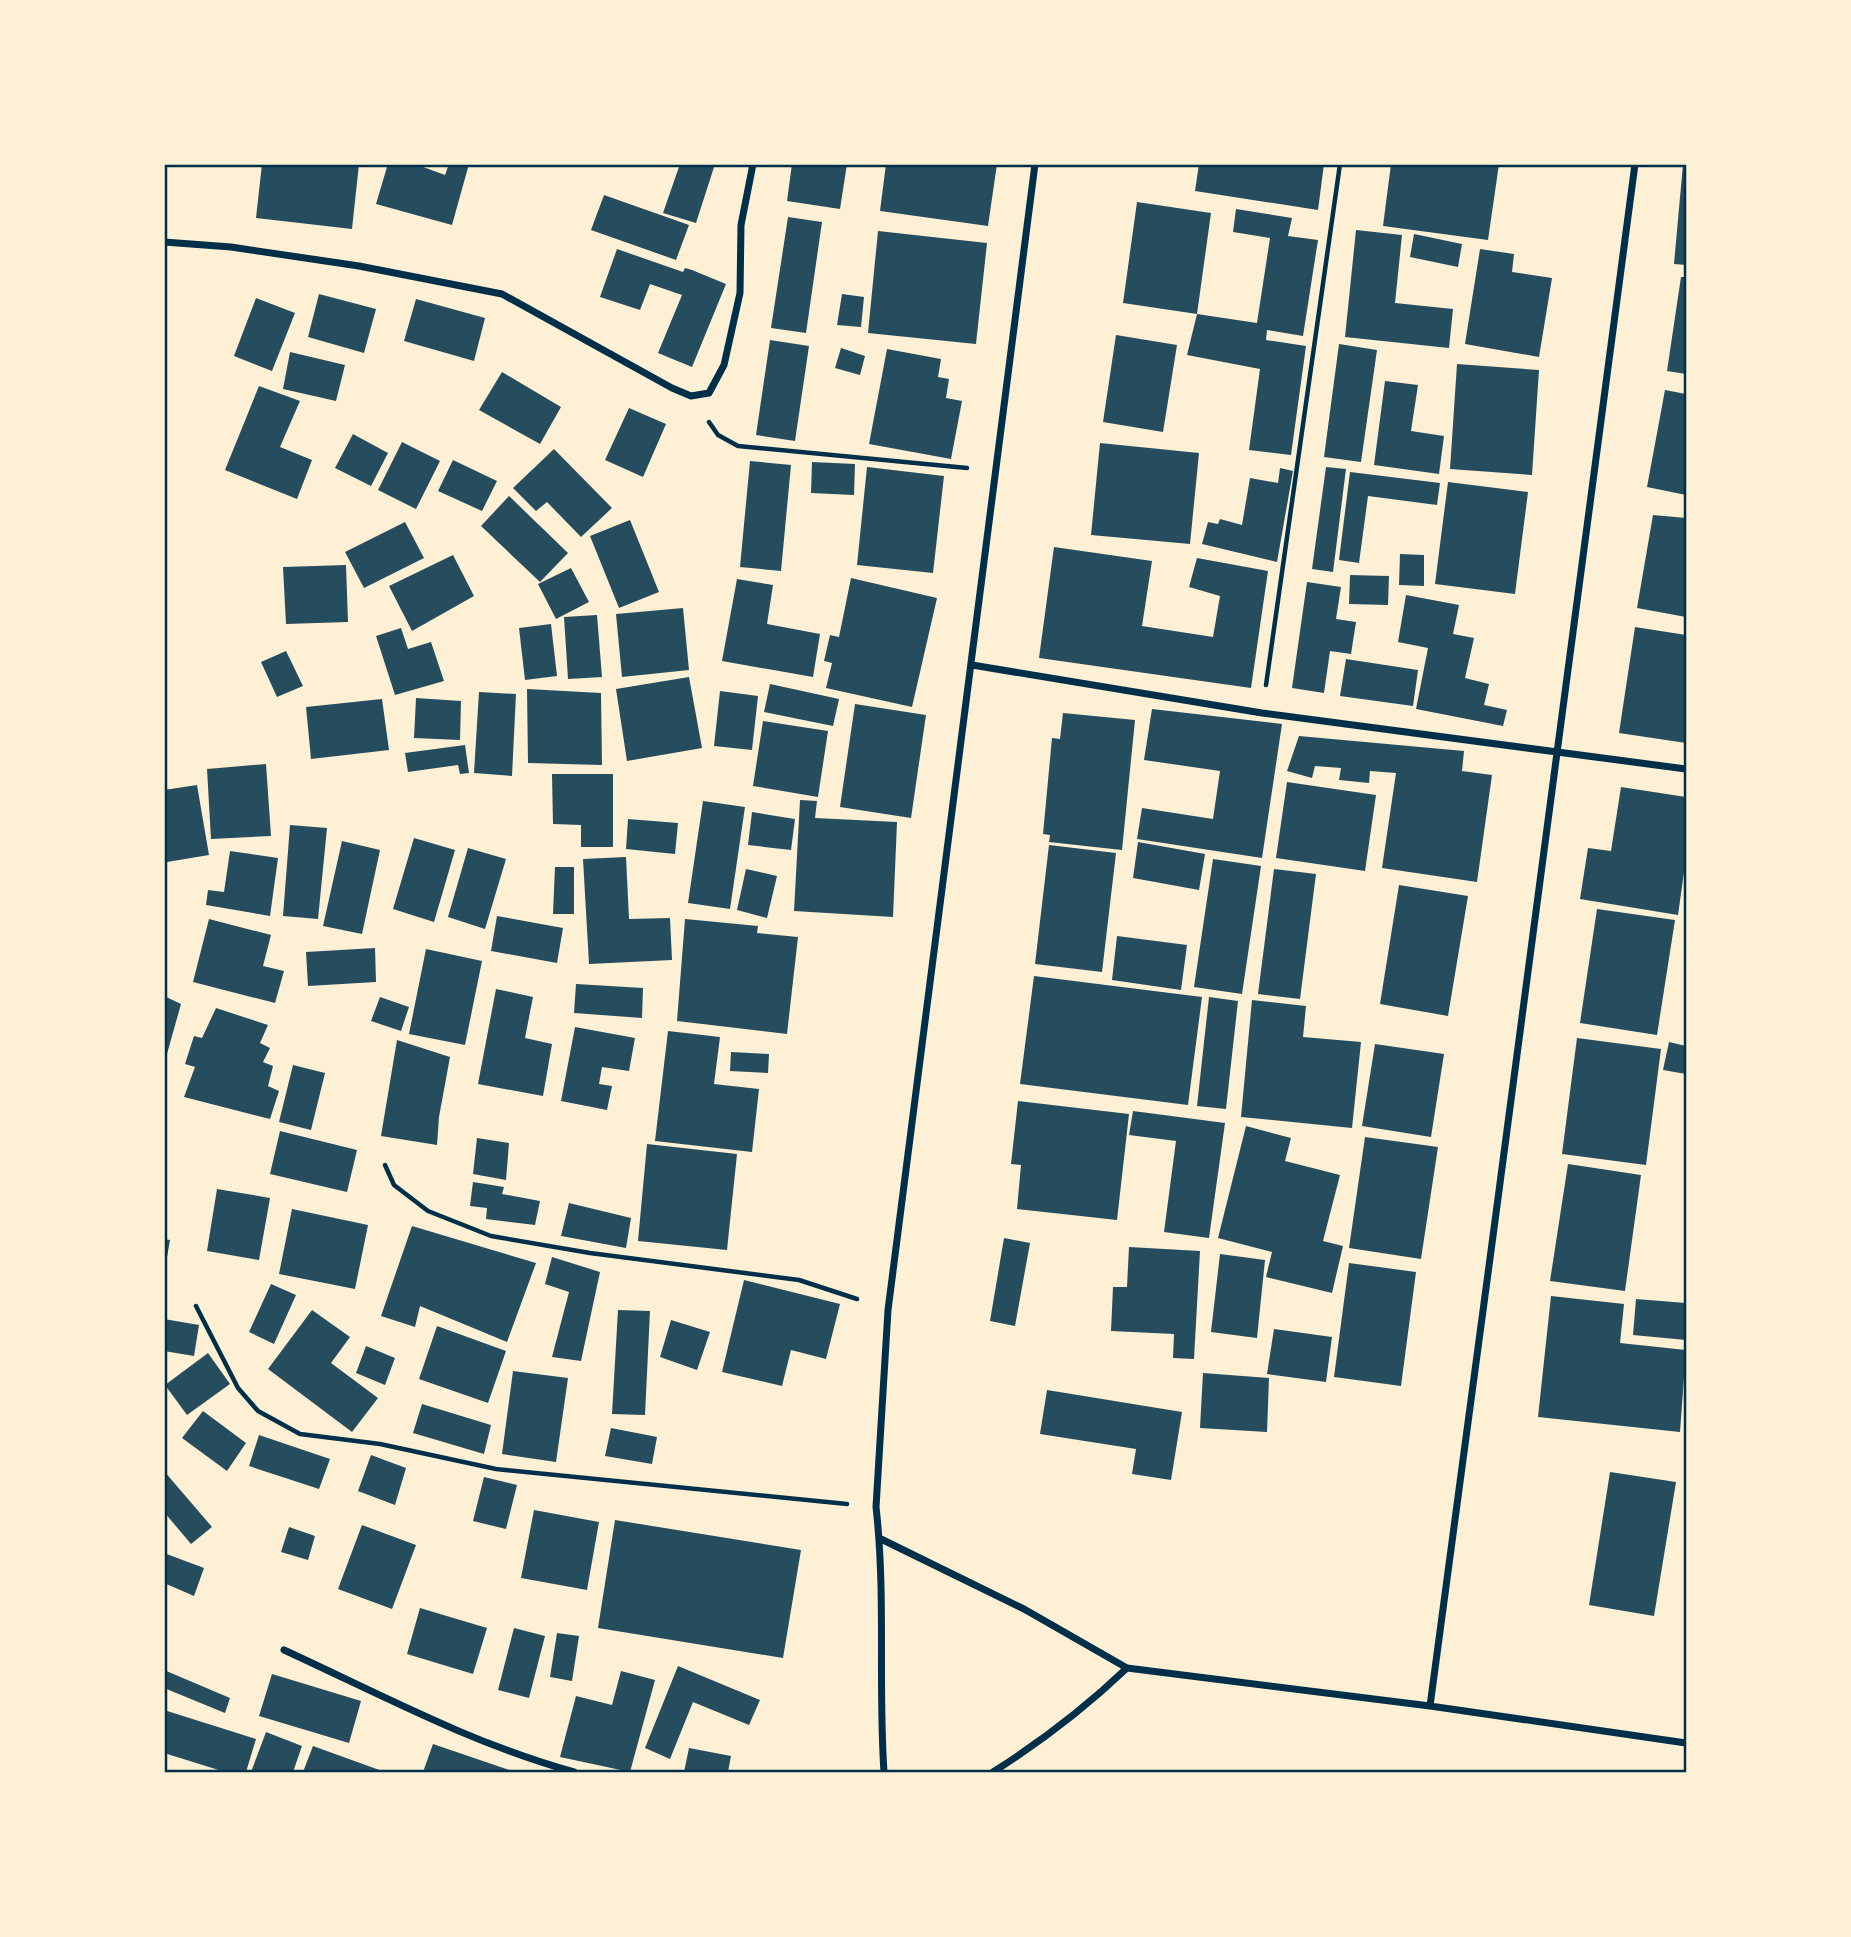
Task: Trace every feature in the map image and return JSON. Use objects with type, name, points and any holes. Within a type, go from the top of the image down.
[{"type":"street","points":[[164,242],[231,247],[359,266],[502,294],[691,396],[709,393],[724,365],[740,293],[741,225],[753,164]]},
{"type":"street","points":[[884,1773],[880,1713],[879,1538],[876,1507],[888,1310],[1035,164]]},
{"type":"street","points":[[1430,1706],[1503,1153],[1560,753],[1635,164]]},
{"type":"street","points":[[972,665],[1262,713],[1686,769]]},
{"type":"street","points":[[879,1538],[1024,1609],[1127,1668],[1430,1706],[1686,1743]]},
{"type":"street","points":[[284,1650],[460,1733],[574,1773]]},
{"type":"street","points":[[993,1773],[1044,1740],[1088,1705],[1127,1668]]},
{"type":"path","points":[[1262,713],[1340,164]]},
{"type":"path","points":[[691,396],[718,435],[738,446],[996,471]]},
{"type":"path","points":[[385,1165],[394,1185],[428,1211],[491,1236],[590,1253],[799,1280],[888,1310]]},
{"type":"path","points":[[196,1306],[238,1388],[258,1411],[300,1434],[380,1444],[496,1469],[876,1507]]},
{"type":"building","points":[[262,164],[359,164],[352,229],[256,218]]},
{"type":"building","points":[[382,164],[415,164],[445,175],[449,164],[469,164],[452,225],[376,204],[387,167]]},
{"type":"building","points":[[680,164],[715,164],[696,223],[663,213]]},
{"type":"building","points":[[792,164],[847,164],[840,209],[787,201]]},
{"type":"building","points":[[886,164],[997,164],[988,226],[880,211]]},
{"type":"building","points":[[1199,164],[1324,164],[1318,210],[1195,191]]},
{"type":"building","points":[[1391,164],[1499,164],[1488,240],[1383,226]]},
{"type":"building","points":[[1683,164],[1686,164],[1686,265],[1674,264]]},
{"type":"building","points":[[604,195],[689,225],[676,260],[591,230]]},
{"type":"building","points":[[1137,202],[1211,213],[1197,314],[1123,303]]},
{"type":"building","points":[[1236,209],[1292,218],[1288,236],[1318,240],[1303,336],[1267,330],[1266,340],[1306,346],[1291,455],[1249,450],[1260,369],[1187,355],[1197,314],[1257,323],[1270,238],[1233,232]]},
{"type":"building","points":[[788,217],[822,222],[806,333],[771,328]]},
{"type":"building","points":[[1356,230],[1402,235],[1395,303],[1453,309],[1449,348],[1345,337]]},
{"type":"building","points":[[878,231],[987,243],[976,344],[868,333]]},
{"type":"building","points":[[1414,234],[1462,244],[1458,267],[1410,257]]},
{"type":"building","points":[[617,249],[683,272],[685,268],[692,270],[726,284],[692,367],[658,353],[682,295],[650,284],[640,310],[600,297]]},
{"type":"building","points":[[1480,249],[1514,254],[1512,272],[1552,278],[1539,357],[1465,344]]},
{"type":"building","points":[[1681,277],[1686,277],[1686,374],[1667,371]]},
{"type":"building","points":[[319,294],[376,309],[364,353],[308,337]]},
{"type":"building","points":[[842,294],[864,297],[861,327],[837,325]]},
{"type":"building","points":[[256,298],[295,313],[272,371],[234,356]]},
{"type":"building","points":[[416,299],[485,318],[474,361],[404,341]]},
{"type":"building","points":[[1116,335],[1177,345],[1163,432],[1103,422]]},
{"type":"building","points":[[770,340],[809,346],[795,441],[756,435]]},
{"type":"building","points":[[1339,344],[1377,350],[1361,462],[1324,457]]},
{"type":"building","points":[[841,348],[865,356],[860,375],[835,368]]},
{"type":"building","points":[[887,349],[941,359],[938,377],[949,379],[946,398],[962,401],[951,459],[869,444]]},
{"type":"building","points":[[290,352],[345,365],[336,401],[283,389]]},
{"type":"building","points":[[1457,364],[1539,370],[1532,475],[1450,469]]},
{"type":"building","points":[[502,372],[561,407],[540,444],[479,410]]},
{"type":"building","points":[[1385,381],[1418,385],[1411,431],[1444,436],[1439,474],[1374,465]]},
{"type":"building","points":[[259,386],[300,401],[280,447],[312,460],[297,499],[225,470]]},
{"type":"building","points":[[1665,390],[1686,394],[1686,495],[1647,487]]},
{"type":"building","points":[[629,408],[666,424],[643,477],[605,460]]},
{"type":"building","points":[[353,434],[388,453],[371,486],[335,468]]},
{"type":"building","points":[[402,442],[440,461],[416,509],[378,490]]},
{"type":"building","points":[[1100,443],[1199,453],[1190,544],[1091,535]]},
{"type":"building","points":[[554,449],[612,508],[581,537],[547,502],[536,511],[513,488]]},
{"type":"building","points":[[453,460],[497,481],[482,511],[438,491]]},
{"type":"building","points":[[750,461],[791,465],[781,571],[740,567]]},
{"type":"building","points":[[812,462],[855,464],[854,495],[811,493]]},
{"type":"building","points":[[867,467],[944,476],[933,573],[857,565]]},
{"type":"building","points":[[1326,467],[1346,469],[1333,572],[1312,569]]},
{"type":"building","points":[[1280,468],[1293,471],[1277,562],[1202,544],[1208,522],[1218,524],[1220,519],[1242,525],[1250,478],[1278,483]]},
{"type":"building","points":[[1350,472],[1440,483],[1437,505],[1368,496],[1359,563],[1339,560]]},
{"type":"building","points":[[1448,482],[1528,492],[1515,594],[1435,584]]},
{"type":"building","points":[[509,496],[568,553],[540,582],[481,526]]},
{"type":"building","points":[[1653,515],[1686,518],[1686,617],[1637,608]]},
{"type":"building","points":[[630,520],[659,592],[619,608],[590,536]]},
{"type":"building","points":[[405,522],[424,558],[364,588],[345,552]]},
{"type":"building","points":[[1054,547],[1152,561],[1142,626],[1213,637],[1220,596],[1189,587],[1197,558],[1268,571],[1251,688],[1039,658]]},
{"type":"building","points":[[1400,554],[1424,555],[1424,586],[1399,585]]},
{"type":"building","points":[[453,555],[474,596],[412,631],[389,586]]},
{"type":"building","points":[[346,565],[348,622],[286,624],[283,567]]},
{"type":"building","points":[[571,568],[589,602],[556,619],[538,584]]},
{"type":"building","points":[[1350,575],[1389,576],[1388,605],[1349,604]]},
{"type":"building","points":[[851,578],[937,598],[912,707],[826,688],[832,663],[824,661],[830,635],[839,637]]},
{"type":"building","points":[[737,579],[773,585],[767,624],[820,634],[813,677],[722,661]]},
{"type":"building","points":[[1307,582],[1341,587],[1336,619],[1356,622],[1351,654],[1330,651],[1324,693],[1292,688]]},
{"type":"building","points":[[1406,595],[1459,605],[1453,634],[1474,638],[1465,678],[1489,684],[1484,705],[1507,710],[1503,726],[1416,709],[1428,648],[1398,642]]},
{"type":"building","points":[[683,608],[689,670],[622,677],[616,614]]},
{"type":"building","points":[[597,615],[602,677],[568,679],[564,617]]},
{"type":"building","points":[[551,624],[557,676],[525,680],[519,628]]},
{"type":"building","points":[[1635,627],[1686,635],[1686,743],[1619,733]]},
{"type":"building","points":[[401,628],[408,649],[431,642],[444,681],[395,695],[376,636]]},
{"type":"building","points":[[286,651],[303,686],[277,697],[261,662]]},
{"type":"building","points":[[1346,659],[1418,670],[1413,706],[1340,696]]},
{"type":"building","points":[[689,677],[702,748],[627,761],[616,689]]},
{"type":"building","points":[[770,684],[839,699],[833,726],[764,712]]},
{"type":"building","points":[[527,689],[601,693],[602,765],[528,763]]},
{"type":"building","points":[[720,691],[758,696],[752,750],[714,746]]},
{"type":"building","points":[[479,692],[516,694],[512,776],[474,773]]},
{"type":"building","points":[[416,698],[461,701],[460,740],[414,738]]},
{"type":"building","points":[[382,699],[389,750],[311,759],[306,707]]},
{"type":"building","points":[[855,704],[926,715],[911,818],[840,807]]},
{"type":"building","points":[[1152,709],[1282,724],[1262,858],[1137,839],[1142,808],[1213,819],[1220,771],[1144,760]]},
{"type":"building","points":[[1063,713],[1135,720],[1122,850],[1049,842],[1050,835],[1043,834],[1052,738],[1060,739]]},
{"type":"building","points":[[763,721],[828,731],[818,797],[753,786]]},
{"type":"building","points":[[1299,736],[1464,751],[1462,771],[1492,775],[1477,882],[1382,868],[1396,773],[1370,771],[1369,783],[1339,780],[1341,768],[1315,766],[1312,778],[1287,771]]},
{"type":"building","points":[[465,745],[469,773],[460,774],[458,765],[408,772],[405,753]]},
{"type":"building","points":[[266,764],[271,836],[211,839],[207,769]]},
{"type":"building","points":[[552,774],[613,774],[613,847],[581,847],[581,825],[553,824]]},
{"type":"building","points":[[1287,782],[1376,795],[1365,871],[1276,858]]},
{"type":"building","points":[[197,785],[209,855],[167,862],[164,790]]},
{"type":"building","points":[[1621,787],[1686,797],[1686,858],[1678,915],[1580,899],[1588,848],[1611,851]]},
{"type":"building","points":[[800,800],[817,801],[815,818],[897,822],[893,917],[794,911]]},
{"type":"building","points":[[703,801],[745,807],[730,909],[688,903]]},
{"type":"building","points":[[752,812],[795,819],[791,850],[748,845]]},
{"type":"building","points":[[628,819],[678,823],[675,854],[626,849]]},
{"type":"building","points":[[290,825],[327,828],[318,919],[283,916]]},
{"type":"building","points":[[414,838],[455,850],[434,922],[393,909]]},
{"type":"building","points":[[342,841],[380,850],[362,934],[323,926]]},
{"type":"building","points":[[1138,842],[1205,854],[1199,890],[1133,878]]},
{"type":"building","points":[[1049,845],[1116,853],[1102,972],[1035,964]]},
{"type":"building","points":[[468,848],[506,859],[485,929],[448,917]]},
{"type":"building","points":[[230,851],[278,858],[270,916],[206,905],[208,890],[224,892]]},
{"type":"building","points":[[626,857],[629,919],[670,918],[672,960],[589,964],[583,859]]},
{"type":"building","points":[[1213,859],[1261,866],[1242,994],[1194,987]]},
{"type":"building","points":[[555,867],[574,867],[574,914],[553,914]]},
{"type":"building","points":[[746,869],[777,876],[767,918],[737,910]]},
{"type":"building","points":[[1274,869],[1316,874],[1300,999],[1258,994]]},
{"type":"building","points":[[1399,885],[1468,896],[1448,1016],[1380,1004]]},
{"type":"building","points":[[1597,909],[1675,920],[1657,1035],[1580,1023]]},
{"type":"building","points":[[497,916],[563,928],[557,963],[491,951]]},
{"type":"building","points":[[209,919],[271,935],[263,966],[284,971],[275,1003],[193,982]]},
{"type":"building","points":[[685,919],[758,926],[757,933],[798,937],[787,1034],[677,1021]]},
{"type":"building","points":[[1117,936],[1187,945],[1181,990],[1112,980]]},
{"type":"building","points":[[375,948],[376,982],[308,986],[306,952]]},
{"type":"building","points":[[426,949],[482,961],[465,1045],[409,1034]]},
{"type":"building","points":[[1034,976],[1202,997],[1188,1105],[1020,1084]]},
{"type":"building","points":[[576,984],[643,988],[642,1018],[574,1013]]},
{"type":"building","points":[[496,989],[533,997],[525,1038],[552,1044],[543,1096],[478,1084]]},
{"type":"building","points":[[164,996],[181,1004],[165,1061],[164,1061]]},
{"type":"building","points":[[380,997],[409,1007],[401,1031],[371,1021]]},
{"type":"building","points":[[1209,997],[1238,1001],[1226,1109],[1197,1106]]},
{"type":"building","points":[[1252,1000],[1306,1006],[1303,1037],[1361,1042],[1352,1128],[1241,1117]]},
{"type":"building","points":[[216,1008],[268,1025],[260,1043],[270,1048],[263,1062],[273,1066],[268,1086],[279,1091],[270,1119],[184,1097],[195,1067],[185,1064],[194,1036],[202,1038]]},
{"type":"building","points":[[575,1027],[635,1038],[629,1071],[602,1067],[599,1084],[612,1086],[607,1110],[561,1101]]},
{"type":"building","points":[[668,1031],[720,1037],[714,1084],[759,1089],[752,1152],[655,1141]]},
{"type":"building","points":[[1577,1038],[1661,1049],[1646,1165],[1562,1154]]},
{"type":"building","points":[[397,1040],[450,1057],[439,1117],[437,1145],[381,1136]]},
{"type":"building","points":[[1669,1042],[1686,1046],[1686,1074],[1663,1070]]},
{"type":"building","points":[[1375,1044],[1444,1054],[1431,1137],[1362,1126]]},
{"type":"building","points":[[731,1052],[769,1054],[768,1073],[730,1071]]},
{"type":"building","points":[[293,1065],[325,1073],[311,1130],[279,1122]]},
{"type":"building","points":[[1018,1101],[1129,1114],[1117,1220],[1017,1209],[1021,1165],[1011,1164]]},
{"type":"building","points":[[1133,1111],[1225,1123],[1209,1238],[1164,1232],[1176,1141],[1129,1135]]},
{"type":"building","points":[[1246,1126],[1291,1138],[1285,1161],[1340,1175],[1323,1241],[1343,1246],[1332,1293],[1266,1277],[1272,1252],[1218,1238]]},
{"type":"building","points":[[280,1131],[357,1150],[347,1192],[270,1174]]},
{"type":"building","points":[[1365,1137],[1438,1147],[1421,1259],[1349,1248]]},
{"type":"building","points":[[477,1138],[509,1143],[506,1180],[473,1174]]},
{"type":"building","points":[[647,1144],[737,1154],[727,1250],[638,1241]]},
{"type":"building","points":[[1568,1164],[1641,1175],[1625,1291],[1550,1281]]},
{"type":"building","points":[[473,1182],[504,1187],[502,1194],[540,1201],[535,1225],[486,1219],[487,1208],[470,1206]]},
{"type":"building","points":[[217,1189],[270,1198],[259,1260],[207,1251]]},
{"type":"building","points":[[569,1203],[631,1218],[626,1248],[561,1236]]},
{"type":"building","points":[[292,1209],[368,1225],[355,1289],[279,1274]]},
{"type":"building","points":[[412,1226],[536,1263],[507,1342],[420,1306],[415,1327],[381,1316]]},
{"type":"building","points":[[1004,1238],[1030,1243],[1015,1326],[990,1321]]},
{"type":"building","points":[[164,1239],[170,1240],[166,1263],[164,1263]]},
{"type":"building","points":[[1129,1247],[1200,1251],[1194,1359],[1173,1358],[1174,1334],[1111,1331],[1113,1287],[1127,1287]]},
{"type":"building","points":[[1220,1254],[1265,1260],[1257,1338],[1211,1332]]},
{"type":"building","points":[[552,1257],[600,1272],[581,1361],[552,1357],[569,1292],[545,1284]]},
{"type":"building","points":[[1349,1263],[1416,1272],[1401,1386],[1334,1377]]},
{"type":"building","points":[[744,1280],[840,1304],[826,1359],[791,1350],[782,1386],[722,1372]]},
{"type":"building","points":[[271,1284],[296,1295],[274,1344],[249,1332]]},
{"type":"building","points":[[1551,1296],[1624,1304],[1620,1343],[1686,1350],[1680,1432],[1538,1417]]},
{"type":"building","points":[[1636,1299],[1686,1303],[1686,1340],[1633,1335]]},
{"type":"building","points":[[312,1310],[350,1337],[331,1363],[378,1398],[352,1432],[268,1369]]},
{"type":"building","points":[[618,1310],[650,1311],[645,1415],[612,1414]]},
{"type":"building","points":[[164,1319],[199,1325],[194,1356],[164,1351]]},
{"type":"building","points":[[671,1320],[710,1332],[697,1370],[660,1357]]},
{"type":"building","points":[[437,1326],[506,1351],[488,1403],[419,1379]]},
{"type":"building","points":[[1274,1329],[1332,1337],[1326,1382],[1267,1374]]},
{"type":"building","points":[[366,1346],[395,1358],[385,1385],[356,1373]]},
{"type":"building","points":[[208,1353],[230,1384],[187,1415],[165,1385]]},
{"type":"building","points":[[513,1371],[568,1378],[556,1462],[502,1454]]},
{"type":"building","points":[[1203,1373],[1269,1378],[1267,1432],[1200,1428]]},
{"type":"building","points":[[1047,1390],[1182,1412],[1171,1480],[1132,1474],[1136,1449],[1040,1434]]},
{"type":"building","points":[[422,1404],[491,1425],[484,1454],[413,1433]]},
{"type":"building","points":[[203,1411],[246,1443],[227,1471],[182,1438]]},
{"type":"building","points":[[611,1428],[657,1437],[652,1464],[605,1456]]},
{"type":"building","points":[[259,1435],[330,1459],[319,1489],[249,1466]]},
{"type":"building","points":[[371,1455],[406,1468],[395,1505],[358,1491]]},
{"type":"building","points":[[164,1471],[212,1527],[191,1544],[164,1512]]},
{"type":"building","points":[[1610,1472],[1676,1482],[1654,1616],[1589,1605]]},
{"type":"building","points":[[484,1477],[517,1485],[506,1529],[473,1521]]},
{"type":"building","points":[[534,1510],[599,1522],[587,1590],[521,1578]]},
{"type":"building","points":[[615,1520],[801,1550],[783,1658],[598,1628]]},
{"type":"building","points":[[362,1525],[416,1545],[392,1609],[338,1589]]},
{"type":"building","points":[[289,1527],[315,1536],[308,1560],[281,1552]]},
{"type":"building","points":[[164,1553],[204,1568],[194,1596],[164,1583]]},
{"type":"building","points":[[420,1608],[487,1628],[473,1674],[407,1654]]},
{"type":"building","points":[[514,1628],[545,1636],[529,1698],[498,1690]]},
{"type":"building","points":[[557,1633],[579,1636],[572,1681],[550,1677]]},
{"type":"building","points":[[678,1666],[760,1700],[749,1725],[693,1702],[670,1759],[645,1748]]},
{"type":"building","points":[[164,1670],[230,1698],[225,1713],[164,1688]]},
{"type":"building","points":[[621,1671],[655,1680],[630,1772],[560,1757],[576,1696],[612,1705]]},
{"type":"building","points":[[272,1674],[361,1701],[349,1743],[259,1716]]},
{"type":"building","points":[[164,1710],[256,1739],[246,1772],[225,1772],[164,1753]]},
{"type":"building","points":[[266,1732],[302,1746],[293,1772],[251,1772]]},
{"type":"building","points":[[433,1744],[515,1772],[423,1772]]},
{"type":"building","points":[[313,1746],[385,1772],[303,1772]]},
{"type":"building","points":[[689,1748],[731,1756],[728,1772],[684,1772]]}]
